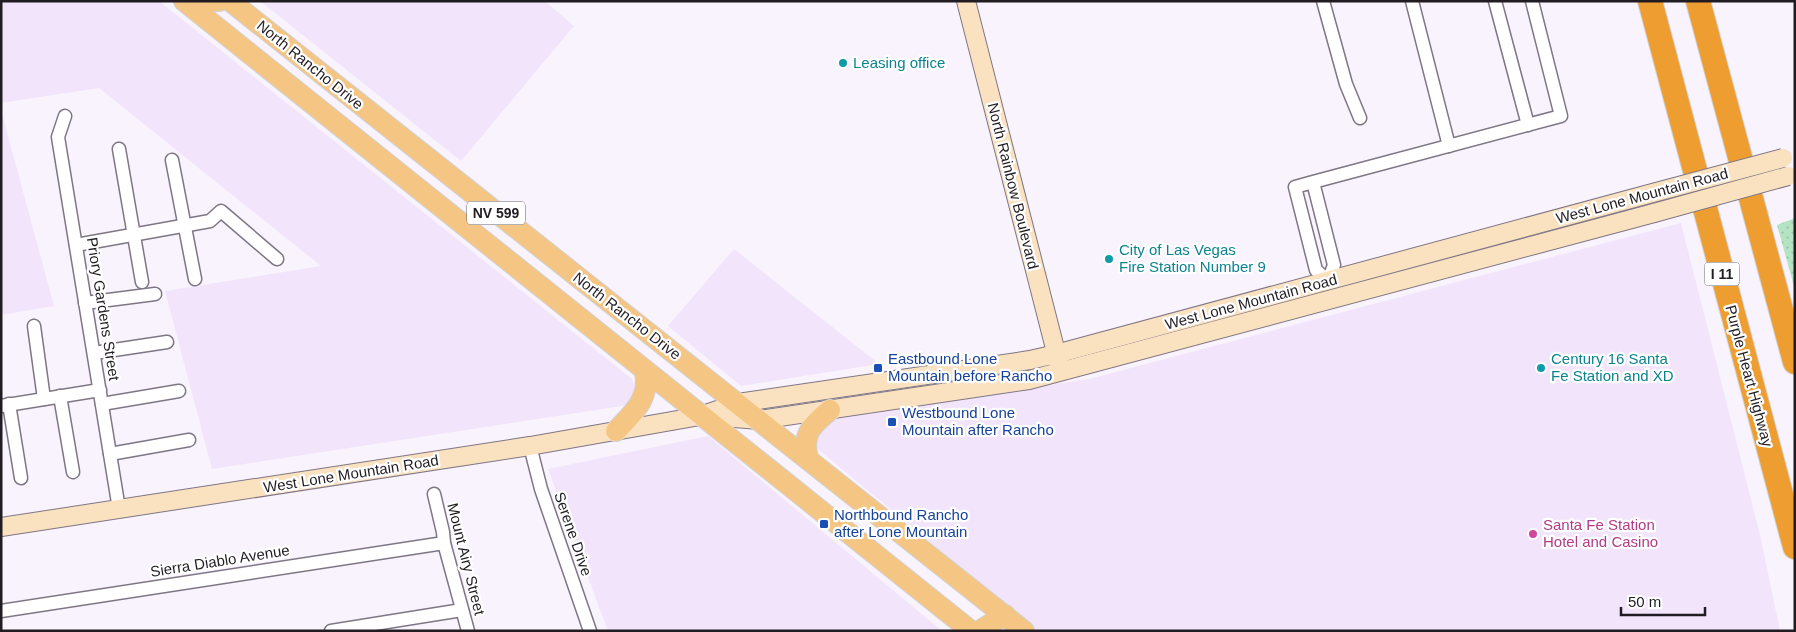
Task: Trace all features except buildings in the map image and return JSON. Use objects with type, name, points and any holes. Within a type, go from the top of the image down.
[{"type":"highway","name":"Purple Heart Highway","points":[[1650,1],[1795,547]]},
{"type":"highway","points":[[1698,1],[1795,362]]},
{"type":"main road","name":"North Rancho Drive","points":[[184,1],[547,290],[645,372],[971,631]]},
{"type":"main road","points":[[209,1],[219,1]]},
{"type":"main road","name":"North Rancho Drive","points":[[230,1],[1024,631]]},
{"type":"main road","name":"North Rainbow Boulevard","points":[[966,1],[1061,372]]},
{"type":"main road","points":[[213,24],[220,17],[232,19],[255,37],[284,45]]},
{"type":"main road","name":"West Lone Mountain Road","points":[[1,527],[530,446],[700,416],[738,403],[1030,360],[1231,308],[1789,156]]},
{"type":"main road","name":"West Lone Mountain Road","points":[[700,416],[760,420],[1029,380],[1295,310],[1791,175]]},
{"type":"main road","points":[[1328,281],[1332,299]]},
{"type":"main road","points":[[1290,291],[1295,310]]},
{"type":"main road","points":[[1231,308],[1236,325]]},
{"type":"main road","points":[[1156,328],[1160,346]]},
{"type":"main road","points":[[1130,335],[1135,353]]},
{"type":"main road","points":[[616,431],[641,404],[647,383],[645,372]]},
{"type":"main road","points":[[808,458],[805,439],[809,429],[830,410]]},
{"type":"main road","points":[[979,631],[1005,615]]},
{"type":"street","points":[[1323,1],[1346,84],[1360,118]]},
{"type":"street","points":[[1412,1],[1449,146]]},
{"type":"street","points":[[1495,1],[1528,125]]},
{"type":"street","points":[[1312,182],[1334,265],[1328,281],[1316,270],[1295,187],[1312,182],[1561,116],[1532,1]]},
{"type":"street","name":"Priory Gardens Street","points":[[65,116],[58,137],[119,509]]},
{"type":"street","points":[[119,149],[142,282]]},
{"type":"street","points":[[172,160],[183,226],[195,279]]},
{"type":"street","points":[[76,245],[210,222],[221,211],[277,259]]},
{"type":"street","points":[[86,303],[155,294]]},
{"type":"street","points":[[34,326],[44,399]]},
{"type":"street","points":[[94,353],[166,342]]},
{"type":"street","points":[[21,478],[5,405],[100,390]]},
{"type":"street","points":[[102,404],[178,391]]},
{"type":"street","points":[[60,396],[73,472]]},
{"type":"street","points":[[110,454],[189,440]]},
{"type":"street","name":"Serene Drive","points":[[530,446],[541,489],[590,631]]},
{"type":"street","name":"Mount Airy Street","points":[[434,494],[444,543],[468,631]]},
{"type":"street","name":"Sierra Diablo Avenue","points":[[1,611],[444,543]]},
{"type":"street","points":[[331,631],[462,610]]},
{"type":"shaded area","points":[[1,1],[159,1],[632,379],[635,387],[634,396],[628,403],[622,406],[212,469],[165,291],[321,266],[99,88],[1,103]]},
{"type":"shaded area","points":[[260,1],[545,1],[574,26],[461,161]]},
{"type":"shaded area","points":[[1,110],[54,306],[1,315]]},
{"type":"shaded area","points":[[1681,223],[1761,539],[1780,631],[1038,631],[814,446],[818,436],[835,416],[1089,379]]},
{"type":"shaded area","points":[[734,249],[879,364],[741,386],[668,326]]},
{"type":"shaded area","points":[[708,436],[942,631],[608,631],[548,469]]},
{"type":"green space","points":[[1795,218],[1795,290],[1777,225]]},
{"type":"place","name":"Leasing office","points":[[843,63]]},
{"type":"place","name":"City of Las Vegas Fire Station Number 9","points":[[1109,259]]},
{"type":"place","name":"Eastbound Lone Mountain before Rancho","points":[[878,368]]},
{"type":"place","name":"Century 16 Santa Fe Station and XD","points":[[1541,368]]},
{"type":"place","name":"Westbound Lone Mountain after Rancho","points":[[892,422]]},
{"type":"place","name":"Northbound Rancho after Lone Mountain","points":[[824,524]]},
{"type":"place","name":"Santa Fe Station Hotel and Casino","points":[[1533,534]]}]
